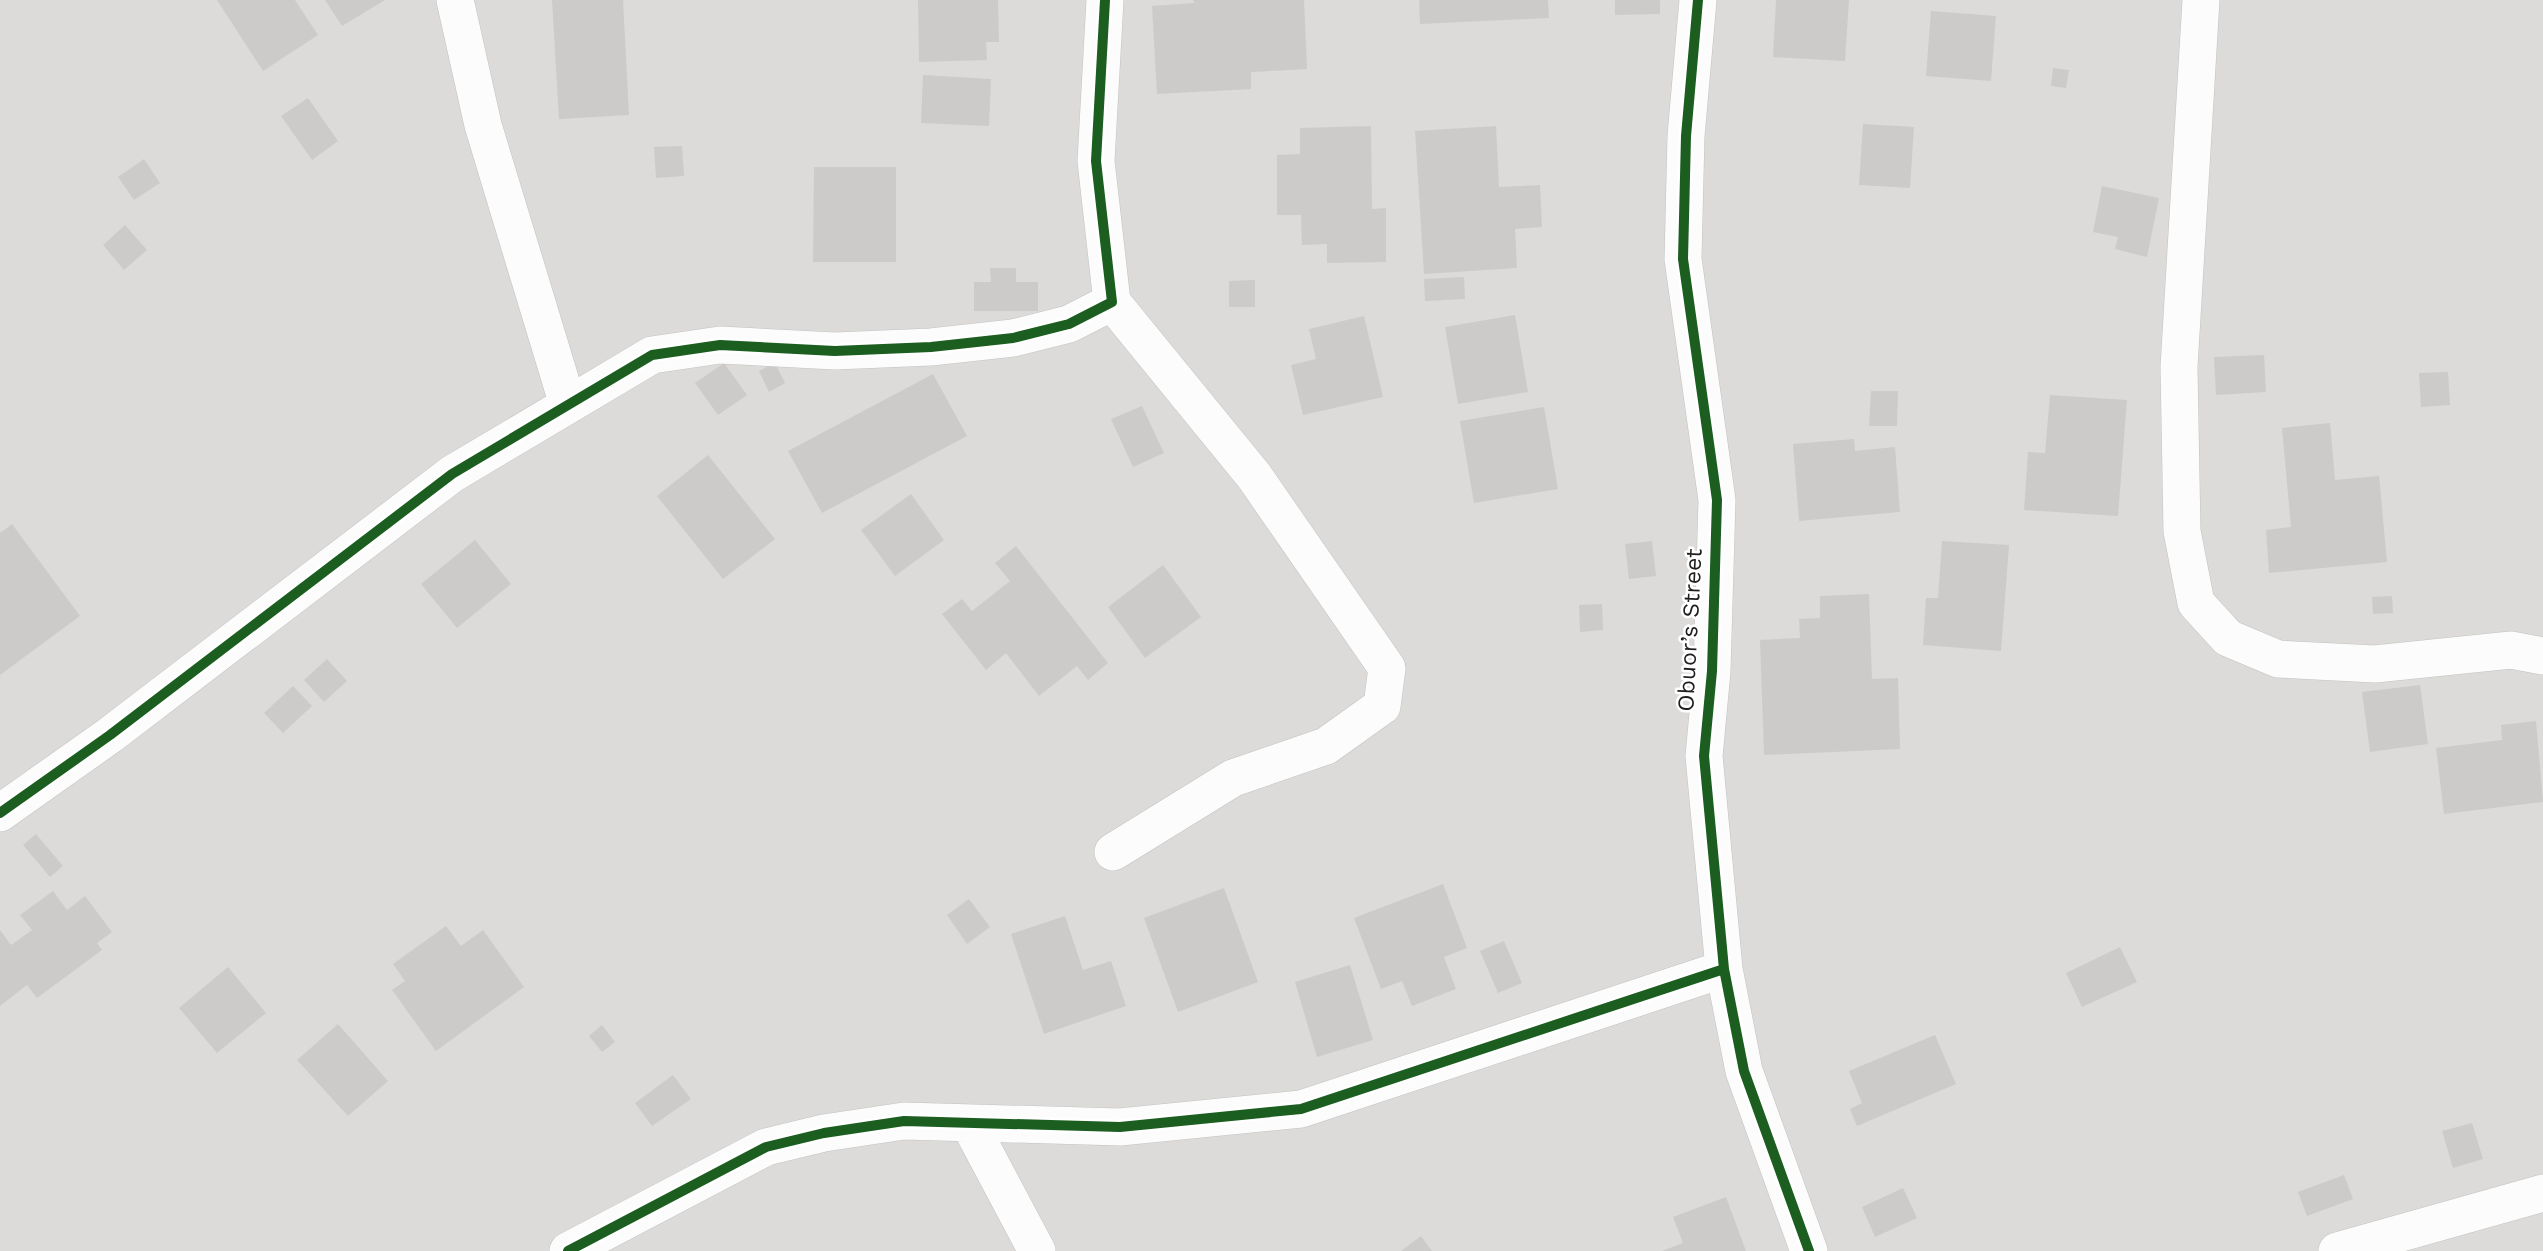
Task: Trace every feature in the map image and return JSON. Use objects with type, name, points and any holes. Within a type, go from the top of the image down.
[{"type":"street","points":[[455,0],[483,125],[568,405]]},
{"type":"street","points":[[1105,0],[1096,160],[1112,302],[1254,476],[1387,668],[1382,706],[1326,746],[1233,778],[1113,852]]},
{"type":"street","name":"Obuor’s Street","points":[[1698,0],[1686,136],[1683,258],[1717,500],[1712,671],[1704,756],[1724,969],[1744,1071],[1809,1251]]},
{"type":"street","points":[[2201,0],[2179,367],[2182,531],[2196,603],[2228,638],[2278,659],[2375,664],[2511,650],[2543,656]]},
{"type":"street","points":[[0,813],[110,735],[452,474],[652,355],[720,345],[835,351],[930,347],[1013,338],[1069,324],[1112,302]]},
{"type":"street","points":[[568,1251],[766,1147],[824,1133],[904,1121],[1120,1127],[1301,1109],[1724,969]]},
{"type":"street","points":[[970,1122],[1037,1251]]},
{"type":"street","points":[[2337,1251],[2543,1193]]},
{"type":"shaded area","points":[[0,0],[2543,0],[2543,1251],[0,1251]]},
{"type":"building","points":[[217,0],[295,0],[318,35],[263,71]]},
{"type":"building","points":[[325,0],[385,0],[342,26]]},
{"type":"building","points":[[552,0],[623,0],[629,115],[559,119]]},
{"type":"building","points":[[918,0],[998,0],[999,42],[986,42],[987,60],[919,62]]},
{"type":"building","points":[[1193,0],[1304,0],[1307,69],[1251,72],[1251,89],[1157,94],[1152,6],[1194,3]]},
{"type":"building","points":[[1419,0],[1548,0],[1549,18],[1420,24]]},
{"type":"building","points":[[1615,0],[1660,0],[1660,14],[1615,15]]},
{"type":"building","points":[[1776,0],[1849,0],[1845,61],[1773,57]]},
{"type":"building","points":[[1931,11],[1996,16],[1991,81],[1926,76]]},
{"type":"building","points":[[2053,68],[2069,70],[2066,88],[2051,86]]},
{"type":"building","points":[[923,75],[991,79],[989,126],[921,123]]},
{"type":"building","points":[[308,98],[338,141],[312,160],[281,116]]},
{"type":"building","points":[[1863,124],[1914,127],[1910,188],[1859,185]]},
{"type":"building","points":[[1371,126],[1372,209],[1386,208],[1386,262],[1327,263],[1327,244],[1302,245],[1301,215],[1277,215],[1277,155],[1300,154],[1300,128]]},
{"type":"building","points":[[1496,126],[1499,187],[1540,185],[1542,227],[1515,229],[1517,268],[1424,274],[1415,131]]},
{"type":"building","points":[[682,146],[684,176],[656,178],[654,147]]},
{"type":"building","points":[[144,159],[160,183],[134,200],[118,177]]},
{"type":"building","points":[[814,167],[896,167],[896,262],[813,262]]},
{"type":"building","points":[[2102,186],[2159,198],[2147,257],[2115,249],[2118,237],[2093,232]]},
{"type":"building","points":[[125,225],[147,250],[124,270],[103,245]]},
{"type":"building","points":[[990,268],[1016,268],[1016,282],[1038,282],[1038,311],[974,311],[974,282],[991,282]]},
{"type":"building","points":[[1464,277],[1465,299],[1425,301],[1424,279]]},
{"type":"building","points":[[1255,280],[1255,307],[1229,307],[1229,281]]},
{"type":"building","points":[[1515,315],[1528,392],[1458,404],[1445,327]]},
{"type":"building","points":[[1364,316],[1383,397],[1303,415],[1291,365],[1316,359],[1309,329]]},
{"type":"building","points":[[2264,355],[2266,392],[2216,395],[2214,357]]},
{"type":"building","points":[[724,363],[747,395],[718,415],[695,383]]},
{"type":"building","points":[[775,363],[785,383],[769,392],[759,371]]},
{"type":"building","points":[[2448,372],[2450,405],[2421,407],[2419,373]]},
{"type":"building","points":[[933,374],[967,436],[822,513],[788,451]]},
{"type":"building","points":[[1871,391],[1898,391],[1897,426],[1869,426]]},
{"type":"building","points":[[2050,395],[2127,400],[2118,516],[2024,510],[2028,452],[2045,453]]},
{"type":"building","points":[[1142,406],[1164,453],[1133,467],[1111,419]]},
{"type":"building","points":[[1544,407],[1558,489],[1474,503],[1460,421]]},
{"type":"building","points":[[2330,423],[2335,480],[2379,476],[2387,562],[2269,573],[2266,530],[2291,527],[2282,428]]},
{"type":"building","points":[[1854,439],[1855,451],[1895,447],[1900,512],[1799,521],[1793,444]]},
{"type":"building","points":[[708,455],[775,539],[723,579],[657,496]]},
{"type":"building","points":[[911,494],[944,540],[895,576],[861,530]]},
{"type":"building","points":[[12,524],[80,616],[0,675],[0,533]]},
{"type":"building","points":[[475,540],[511,584],[457,628],[421,584]]},
{"type":"building","points":[[1652,541],[1656,576],[1629,579],[1625,544]]},
{"type":"building","points":[[1942,541],[2009,545],[2001,651],[1923,645],[1926,598],[1938,598]]},
{"type":"building","points":[[1016,546],[1108,663],[1088,680],[1077,666],[1039,696],[1006,653],[986,670],[942,614],[962,599],[972,611],[1010,581],[995,563]]},
{"type":"building","points":[[1163,565],[1201,617],[1145,658],[1108,607]]},
{"type":"building","points":[[1869,594],[1872,679],[1898,678],[1900,749],[1764,755],[1760,640],[1800,638],[1799,619],[1820,618],[1820,596]]},
{"type":"building","points":[[2392,596],[2393,613],[2373,614],[2372,597]]},
{"type":"building","points":[[1602,604],[1603,630],[1580,632],[1579,605]]},
{"type":"building","points":[[327,659],[347,681],[324,702],[304,680]]},
{"type":"building","points":[[2420,685],[2428,744],[2370,752],[2362,692]]},
{"type":"building","points":[[293,686],[312,706],[283,733],[264,713]]},
{"type":"building","points":[[2536,721],[2543,802],[2444,814],[2436,748],[2502,740],[2501,725]]},
{"type":"building","points":[[36,834],[63,866],[50,877],[23,845]]},
{"type":"building","points":[[1443,884],[1467,948],[1444,957],[1456,989],[1412,1006],[1402,981],[1381,989],[1354,918]]},
{"type":"building","points":[[1224,888],[1258,982],[1178,1012],[1144,918]]},
{"type":"building","points":[[53,891],[67,910],[85,896],[112,932],[97,943],[102,950],[37,998],[27,985],[0,1006],[0,930],[11,945],[32,930],[20,915]]},
{"type":"building","points":[[969,899],[990,927],[967,944],[947,915]]},
{"type":"building","points":[[1065,916],[1083,970],[1111,961],[1126,1006],[1044,1034],[1011,934]]},
{"type":"building","points":[[446,926],[461,946],[483,930],[524,987],[436,1051],[392,990],[405,981],[393,964]]},
{"type":"building","points":[[1504,941],[1522,983],[1498,993],[1480,951]]},
{"type":"building","points":[[2120,947],[2137,982],[2082,1007],[2066,973]]},
{"type":"building","points":[[1350,965],[1373,1040],[1317,1057],[1295,982]]},
{"type":"building","points":[[228,967],[266,1013],[217,1053],[179,1008]]},
{"type":"building","points":[[338,1024],[388,1081],[348,1116],[297,1060]]},
{"type":"building","points":[[602,1025],[615,1042],[602,1052],[589,1036]]},
{"type":"building","points":[[1935,1035],[1956,1084],[1857,1126],[1850,1109],[1862,1103],[1849,1071]]},
{"type":"building","points":[[673,1075],[691,1099],[652,1126],[635,1103]]},
{"type":"building","points":[[2472,1123],[2483,1159],[2453,1168],[2442,1131]]},
{"type":"building","points":[[2344,1175],[2353,1199],[2307,1216],[2298,1192]]},
{"type":"building","points":[[1903,1188],[1917,1218],[1875,1237],[1862,1207]]},
{"type":"building","points":[[1726,1197],[1746,1251],[1662,1251],[1683,1243],[1673,1217]]},
{"type":"building","points":[[1421,1236],[1432,1251],[1401,1251]]},
{"type":"cycle path","points":[[0,813],[110,735],[452,474],[652,355],[720,345],[835,351],[931,347],[1013,338],[1069,324],[1112,302],[1096,161],[1105,0]]},
{"type":"cycle path","points":[[1698,0],[1686,136],[1683,259],[1717,500],[1712,671],[1704,756],[1724,969],[1744,1071],[1809,1251]]},
{"type":"cycle path","points":[[568,1251],[766,1147],[824,1133],[904,1121],[1120,1127],[1301,1109],[1724,969]]}]
